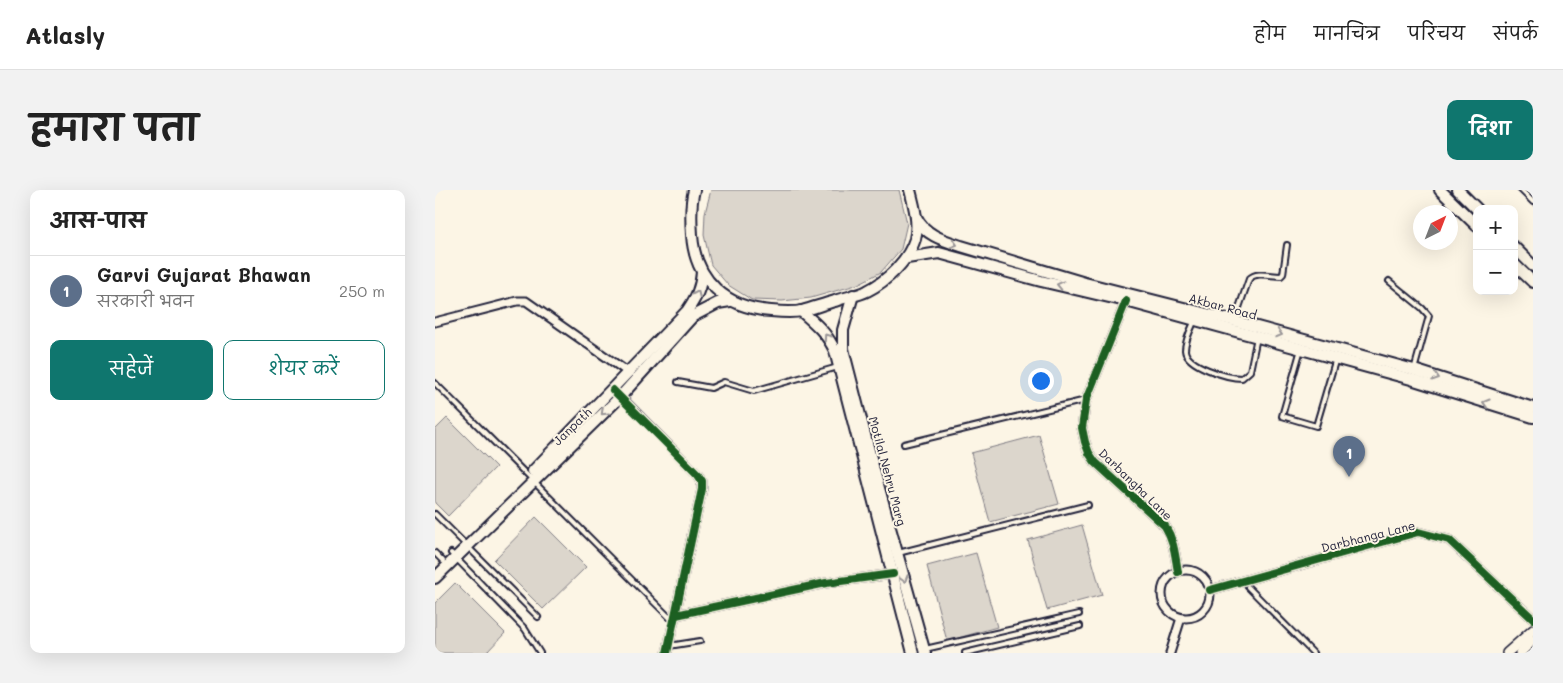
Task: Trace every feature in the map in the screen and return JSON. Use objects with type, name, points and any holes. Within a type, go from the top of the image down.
[{"type":"main road","points":[[691,192],[692,242],[702,272],[714,288],[730,301],[743,307],[783,312],[801,311],[866,292],[907,258],[915,238],[916,217],[910,190]]},
{"type":"main road","points":[[1440,190],[1473,222]]},
{"type":"main road","points":[[1457,190],[1473,205]]},
{"type":"main road","name":"Akbar Road","points":[[916,217],[929,234],[943,241],[1085,283],[1235,321],[1533,408]]},
{"type":"main road","points":[[1517,250],[1533,266]]},
{"type":"main road","name":"Akbar Road","points":[[907,258],[939,253],[1336,358],[1412,374],[1533,418]]},
{"type":"main road","points":[[1518,268],[1533,282]]},
{"type":"main road","name":"Janpath","points":[[617,393],[629,373],[687,311],[701,286],[702,272]]},
{"type":"main road","name":"Motilal Nehru Marg","points":[[853,295],[843,330],[843,349],[892,555],[893,574],[913,652]]},
{"type":"main road","name":"Janpath","points":[[435,578],[464,543],[693,316],[718,303],[730,301]]},
{"type":"main road","name":"Motilal Nehru Marg","points":[[801,311],[829,338],[835,351],[892,555],[924,651]]},
{"type":"main road","name":"Janpath","points":[[435,569],[453,555]]},
{"type":"street","points":[[435,322],[517,301],[526,301],[629,373]]},
{"type":"street","name":"Darbangha Lane","points":[[1126,301],[1086,400],[1082,428],[1089,453],[1095,462],[1165,526],[1174,544],[1178,572]]},
{"type":"street","points":[[617,393],[702,481],[702,489],[668,650]]},
{"type":"street","name":"Darbhanga Lane","points":[[1210,590],[1418,532],[1449,540],[1533,619]]},
{"type":"street","points":[[1191,570],[1200,574],[1207,581],[1210,590],[1210,600],[1206,608],[1199,615],[1190,619],[1172,615],[1165,608],[1161,599],[1162,589],[1166,580],[1178,572],[1191,570]]},
{"type":"street","points":[[675,619],[826,583],[893,574]]},
{"type":"street","points":[[1170,653],[1181,618]]},
{"type":"street","points":[[1507,653],[1533,630]]},
{"type":"street","points":[[1520,653],[1533,640]]},
{"type":"lane","points":[[1521,190],[1532,200]]},
{"type":"lane","points":[[1235,321],[1249,279],[1252,276],[1261,274],[1281,276],[1283,274],[1287,245]]},
{"type":"lane","points":[[1389,281],[1423,308],[1429,316],[1412,374]]},
{"type":"lane","points":[[1195,320],[1186,343],[1185,351],[1187,357],[1191,362],[1199,366],[1234,378],[1242,378],[1251,371],[1257,337]]},
{"type":"lane","points":[[1301,349],[1282,416],[1316,426],[1336,358]]},
{"type":"lane","points":[[678,382],[711,388],[724,382],[754,391],[838,367]]},
{"type":"lane","points":[[435,383],[530,479],[675,619]]},
{"type":"lane","points":[[904,444],[1086,400]]},
{"type":"lane","points":[[892,555],[1088,505]]},
{"type":"lane","points":[[435,514],[538,617]]},
{"type":"lane","points":[[435,553],[443,561]]},
{"type":"lane","points":[[453,555],[525,629],[540,653]]},
{"type":"lane","points":[[1248,587],[1313,653]]},
{"type":"lane","points":[[913,652],[1079,614]]},
{"type":"lane","points":[[965,653],[1080,626]]},
{"type":"lane","points":[[668,650],[700,641]]},
{"type":"shaded area","points":[[711,190],[899,190],[907,223],[901,249],[881,272],[856,285],[811,298],[782,301],[752,300],[728,285],[711,265],[704,235],[705,213]]},
{"type":"shaded area","points":[[447,418],[496,467],[448,516],[435,503],[435,430]]},
{"type":"shaded area","points":[[1039,435],[1059,504],[990,522],[971,453]]},
{"type":"shaded area","points":[[536,517],[586,567],[543,609],[494,560]]},
{"type":"shaded area","points":[[1082,525],[1102,595],[1047,610],[1028,540]]},
{"type":"shaded area","points":[[976,553],[997,627],[947,641],[927,566]]},
{"type":"shaded area","points":[[455,583],[505,633],[486,653],[435,653],[435,603]]},
{"type":"cycle path","points":[[1126,301],[1086,400],[1082,428],[1089,453],[1095,462],[1165,526],[1172,542],[1178,572]]},
{"type":"cycle path","points":[[613,390],[702,481],[702,489],[667,653]]},
{"type":"cycle path","points":[[1210,590],[1418,532],[1449,540],[1533,619]]},
{"type":"cycle path","points":[[676,615],[826,583],[893,574]]},
{"type":"place","name":"Garvi Gujarat Bhawan","points":[[1349,477]]}]
